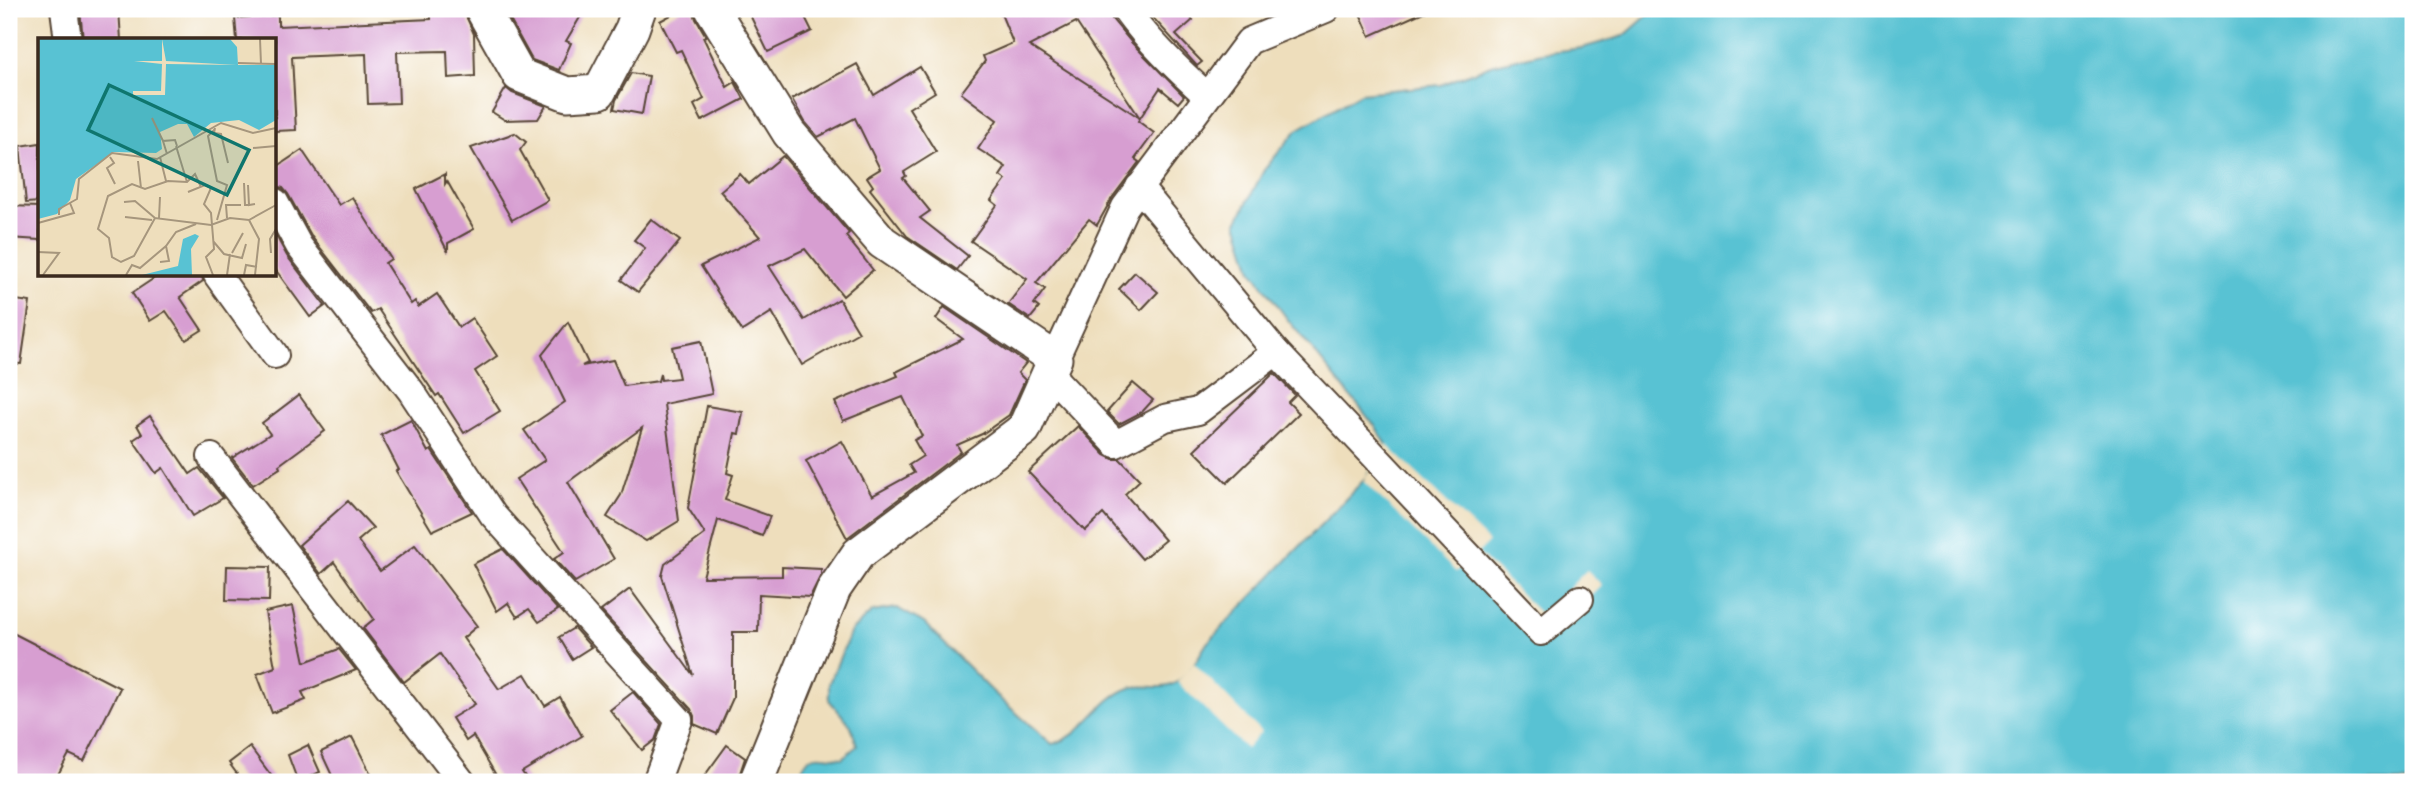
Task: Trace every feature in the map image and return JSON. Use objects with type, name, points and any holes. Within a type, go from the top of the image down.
[{"type":"street","points":[[64,9],[68,38]]},
{"type":"street","points":[[482,9],[519,75],[566,94],[599,93],[632,29],[639,9]]},
{"type":"street","points":[[712,9],[789,133],[882,242],[1052,366],[1116,444],[1165,418],[1198,411],[1276,352]]},
{"type":"street","points":[[1125,9],[1168,60],[1207,96]]},
{"type":"street","points":[[756,782],[834,589],[858,554],[1024,429],[1125,206],[1249,41],[1326,9]]},
{"type":"street","points":[[1139,187],[1276,352],[1541,632],[1580,599]]},
{"type":"street","points":[[276,204],[299,246],[411,391],[493,515],[679,720],[656,782]]},
{"type":"street","points":[[218,276],[275,355]]},
{"type":"street","points":[[211,457],[462,782]]},
{"type":"water","points":[[1655,9],[2413,9],[2413,782],[796,782],[804,764],[812,757],[842,758],[857,746],[851,726],[829,700],[829,683],[851,631],[872,612],[897,608],[924,623],[998,697],[1052,744],[1073,734],[1119,693],[1136,687],[1171,685],[1182,678],[1207,643],[1363,481],[1387,445],[1375,426],[1288,320],[1252,270],[1237,222],[1264,170],[1297,130],[1361,93],[1441,85],[1491,65],[1542,53],[1582,48],[1624,36]]},
{"type":"pier","points":[[1387,445],[1489,542],[1478,553],[1542,615],[1587,570],[1602,585],[1539,646],[1460,568],[1456,572],[1363,481]]},
{"type":"pier","points":[[1194,663],[1261,732],[1246,749],[1177,682]]},
{"type":"building","points":[[80,9],[119,9],[121,38],[83,38]]},
{"type":"building","points":[[419,9],[463,9],[474,34],[475,76],[448,78],[447,51],[397,52],[399,103],[368,104],[366,54],[292,57],[296,130],[276,131],[276,38],[237,38],[235,18],[278,15],[278,26],[431,19],[431,14]]},
{"type":"building","points":[[504,9],[585,9],[566,41],[571,43],[559,70],[532,60]]},
{"type":"building","points":[[682,9],[693,9],[727,87],[735,82],[744,99],[702,121],[694,105],[704,99],[681,50],[676,52],[660,21]]},
{"type":"building","points":[[747,9],[801,9],[812,31],[768,52]]},
{"type":"building","points":[[999,9],[1110,9],[1112,19],[1132,43],[1184,96],[1178,103],[1160,88],[1138,121],[1154,133],[1135,159],[1139,162],[1112,198],[1097,225],[1089,219],[1036,283],[1045,289],[1034,304],[1039,308],[1030,319],[1008,304],[1027,279],[971,241],[997,205],[991,200],[1006,180],[1000,176],[1006,167],[978,149],[997,120],[961,93],[985,61],[983,56],[1013,43]],"holes":[[[1076,22],[1140,118],[1029,46]]]},
{"type":"building","points":[[1145,9],[1183,9],[1193,20],[1176,35],[1202,62],[1197,66]]},
{"type":"building","points":[[1358,9],[1430,9],[1370,36]]},
{"type":"building","points":[[857,64],[874,95],[920,67],[935,92],[909,108],[936,152],[904,172],[906,176],[903,178],[930,211],[920,218],[968,256],[957,270],[907,236],[870,189],[873,186],[867,177],[880,169],[855,118],[818,137],[805,122],[792,99]]},
{"type":"building","points":[[631,73],[649,76],[642,114],[614,109]]},
{"type":"building","points":[[506,88],[546,106],[538,119],[505,120],[492,112]]},
{"type":"building","points":[[515,133],[526,142],[520,150],[548,200],[512,220],[471,148]]},
{"type":"building","points":[[38,143],[38,202],[26,203],[20,146]]},
{"type":"building","points":[[302,150],[339,205],[352,197],[391,259],[385,263],[411,304],[415,301],[418,307],[437,294],[459,327],[472,318],[497,356],[475,371],[500,411],[464,433],[378,309],[371,313],[312,237],[288,194],[283,188],[276,186],[276,167]]},
{"type":"building","points":[[783,156],[849,233],[846,236],[873,270],[843,296],[805,249],[769,266],[804,320],[839,299],[859,332],[802,365],[772,312],[742,331],[701,266],[760,237],[720,191],[740,174],[749,184]]},
{"type":"building","points":[[445,174],[445,184],[447,181],[474,229],[448,243],[448,252],[416,189]]},
{"type":"building","points":[[9,206],[38,207],[38,240],[9,238]]},
{"type":"building","points":[[651,219],[680,241],[638,292],[621,280],[645,248],[634,240]]},
{"type":"building","points":[[276,236],[287,256],[325,306],[310,317],[276,270]]},
{"type":"building","points":[[1135,272],[1158,292],[1141,310],[1119,289]]},
{"type":"building","points":[[158,276],[202,276],[203,281],[180,297],[202,330],[186,340],[166,311],[150,321],[132,293]]},
{"type":"building","points":[[9,299],[30,302],[21,364],[9,363]]},
{"type":"building","points":[[944,307],[1026,363],[1018,373],[1025,380],[1009,415],[982,434],[957,445],[961,452],[847,538],[806,461],[842,441],[872,496],[914,473],[909,465],[923,456],[914,440],[922,436],[903,397],[843,421],[835,402],[898,376],[896,372],[963,339],[936,319]]},
{"type":"building","points":[[568,322],[588,363],[582,366],[613,360],[624,386],[658,381],[660,374],[661,380],[679,378],[672,347],[701,341],[712,394],[664,404],[679,521],[646,541],[607,517],[621,495],[642,428],[568,482],[614,559],[575,582],[554,559],[564,552],[516,479],[545,460],[524,430],[565,402],[542,355]]},
{"type":"building","points":[[1274,373],[1295,395],[1288,402],[1299,413],[1227,483],[1194,450]]},
{"type":"building","points":[[1133,383],[1153,400],[1142,412],[1119,424],[1107,412]]},
{"type":"building","points":[[299,395],[325,431],[279,465],[280,468],[253,485],[232,458],[270,434],[262,423]]},
{"type":"building","points":[[707,406],[743,412],[739,434],[735,433],[727,473],[733,475],[725,500],[770,516],[762,536],[718,520],[703,577],[782,576],[782,567],[821,569],[821,575],[810,597],[759,594],[758,632],[733,632],[733,698],[717,734],[694,724],[691,709],[601,611],[630,589],[693,675],[662,576],[665,564],[705,534],[688,508]]},
{"type":"building","points":[[150,416],[190,474],[199,468],[223,498],[193,516],[163,468],[156,473],[133,440],[142,434],[137,425]]},
{"type":"building","points":[[411,420],[428,452],[431,450],[472,512],[432,531],[396,471],[399,470],[381,435]]},
{"type":"building","points":[[1078,426],[1105,455],[1120,459],[1140,480],[1125,494],[1165,540],[1142,559],[1103,514],[1085,531],[1028,472]]},
{"type":"building","points":[[348,501],[373,528],[358,541],[380,571],[415,545],[477,626],[463,638],[499,689],[525,674],[545,706],[560,697],[582,736],[522,772],[529,782],[500,782],[473,736],[466,741],[452,718],[475,704],[440,654],[404,682],[363,628],[374,619],[334,562],[321,574],[299,545]]},
{"type":"building","points":[[503,549],[558,610],[539,622],[529,609],[517,617],[508,603],[497,611],[473,564]]},
{"type":"building","points":[[227,566],[270,567],[269,601],[226,600]]},
{"type":"building","points":[[293,606],[305,662],[339,649],[356,670],[302,692],[306,700],[272,713],[257,674],[275,667],[265,612]]},
{"type":"building","points":[[574,628],[591,647],[572,659],[559,637]]},
{"type":"building","points":[[9,631],[120,688],[84,761],[69,754],[54,782],[9,782]]},
{"type":"building","points":[[633,692],[661,724],[655,740],[642,750],[610,710]]},
{"type":"building","points":[[352,737],[375,782],[335,782],[321,752]]},
{"type":"building","points":[[308,745],[320,772],[298,782],[288,755]]},
{"type":"building","points":[[727,745],[745,758],[737,782],[700,782]]},
{"type":"building","points":[[250,747],[276,782],[243,782],[229,763]]}]
